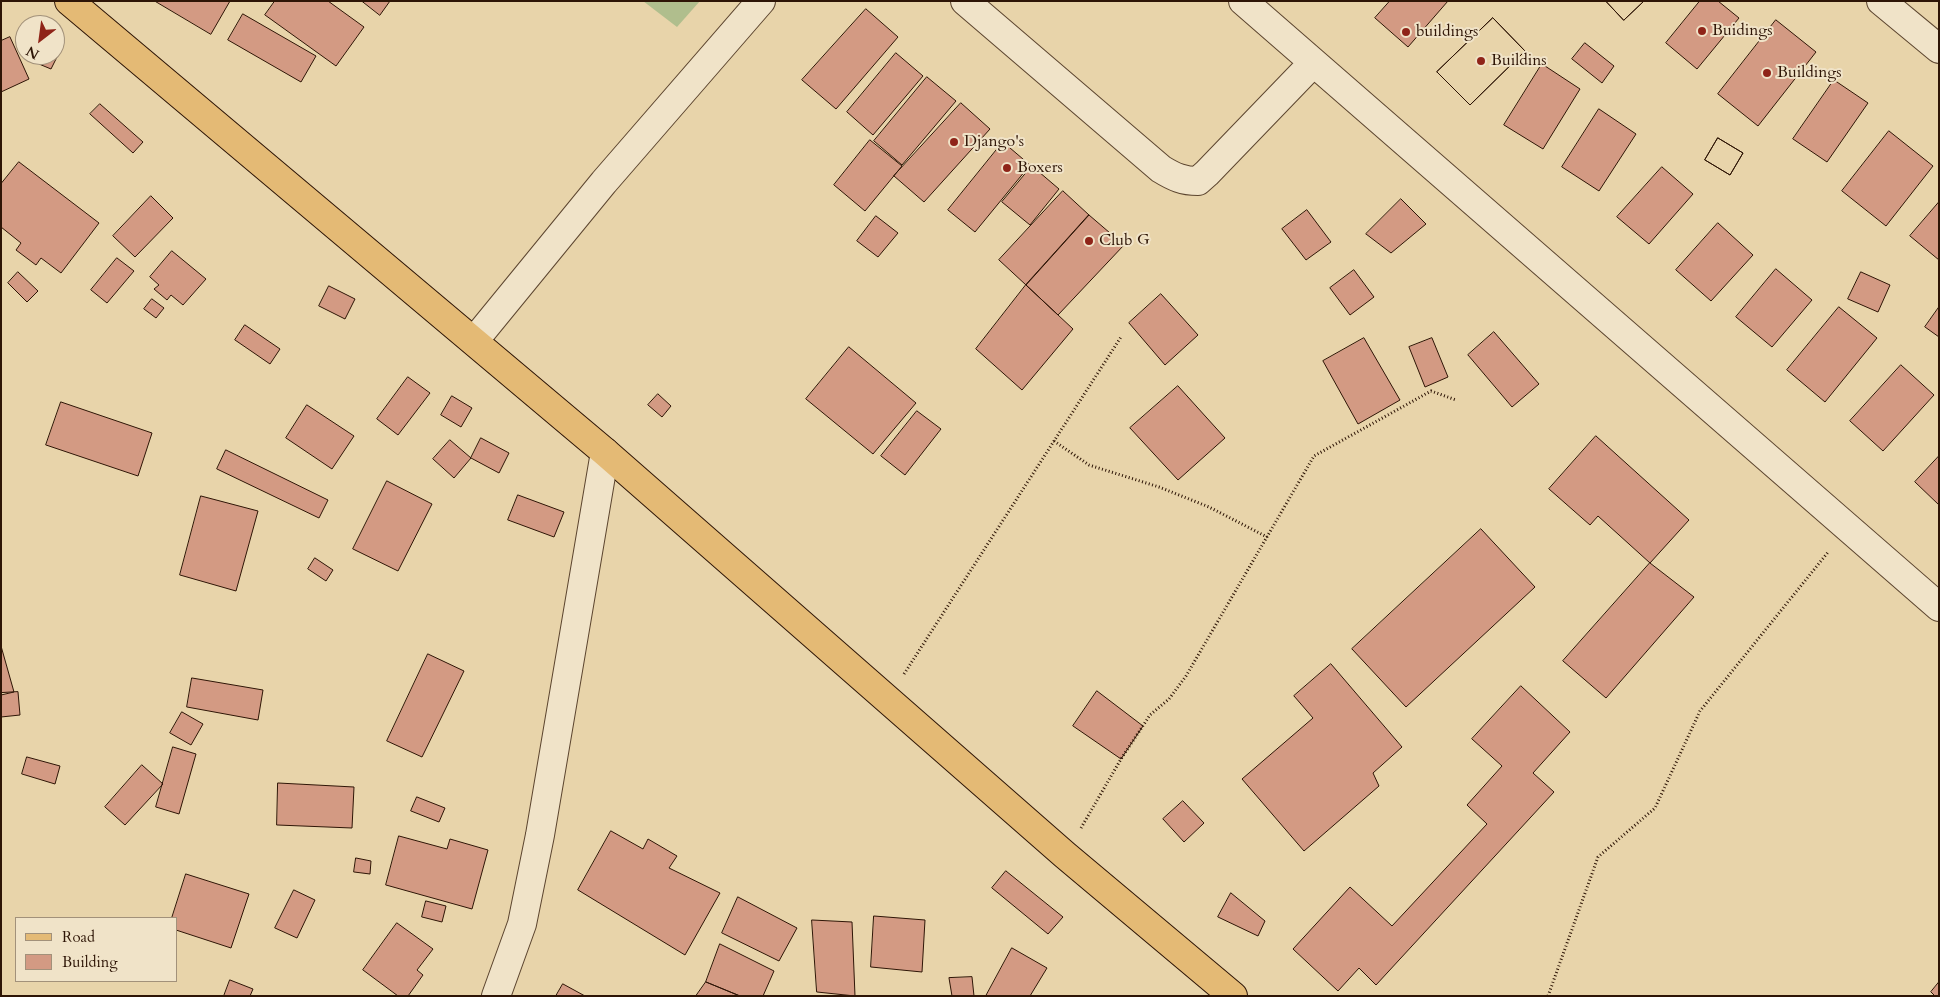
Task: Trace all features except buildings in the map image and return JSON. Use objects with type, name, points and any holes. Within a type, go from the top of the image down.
[{"type":"main road","points":[[69,1],[605,452],[1066,855],[1233,996]]},
{"type":"street","points":[[474,341],[604,182],[762,1]]},
{"type":"street","points":[[965,1],[1161,169],[1184,181],[1198,181],[1207,173],[1314,63]]},
{"type":"street","points":[[1243,1],[1939,607]]},
{"type":"street","points":[[1881,1],[1939,49]]},
{"type":"street","points":[[496,996],[522,924],[538,844],[605,452]]},
{"type":"path","points":[[888,699],[1121,337]]},
{"type":"path","points":[[1066,855],[1121,759],[1150,714],[1169,699],[1186,676],[1314,456],[1431,391],[1456,400]]},
{"type":"path","points":[[1054,441],[1089,465],[1209,507],[1267,537]]},
{"type":"path","points":[[1548,996],[1598,857],[1655,808],[1700,711],[1847,528]]},
{"type":"green space","points":[[643,1],[700,1],[677,27]]},
{"type":"place","name":"Buidings","points":[[1702,31]]},
{"type":"place","name":"buildings","points":[[1406,32]]},
{"type":"place","name":"Buildins","points":[[1481,61]]},
{"type":"place","name":"Buildings","points":[[1767,73]]},
{"type":"place","name":"Django's","points":[[954,142]]},
{"type":"place","name":"Boxers","points":[[1007,168]]},
{"type":"place","name":"Club G","points":[[1089,241]]}]
